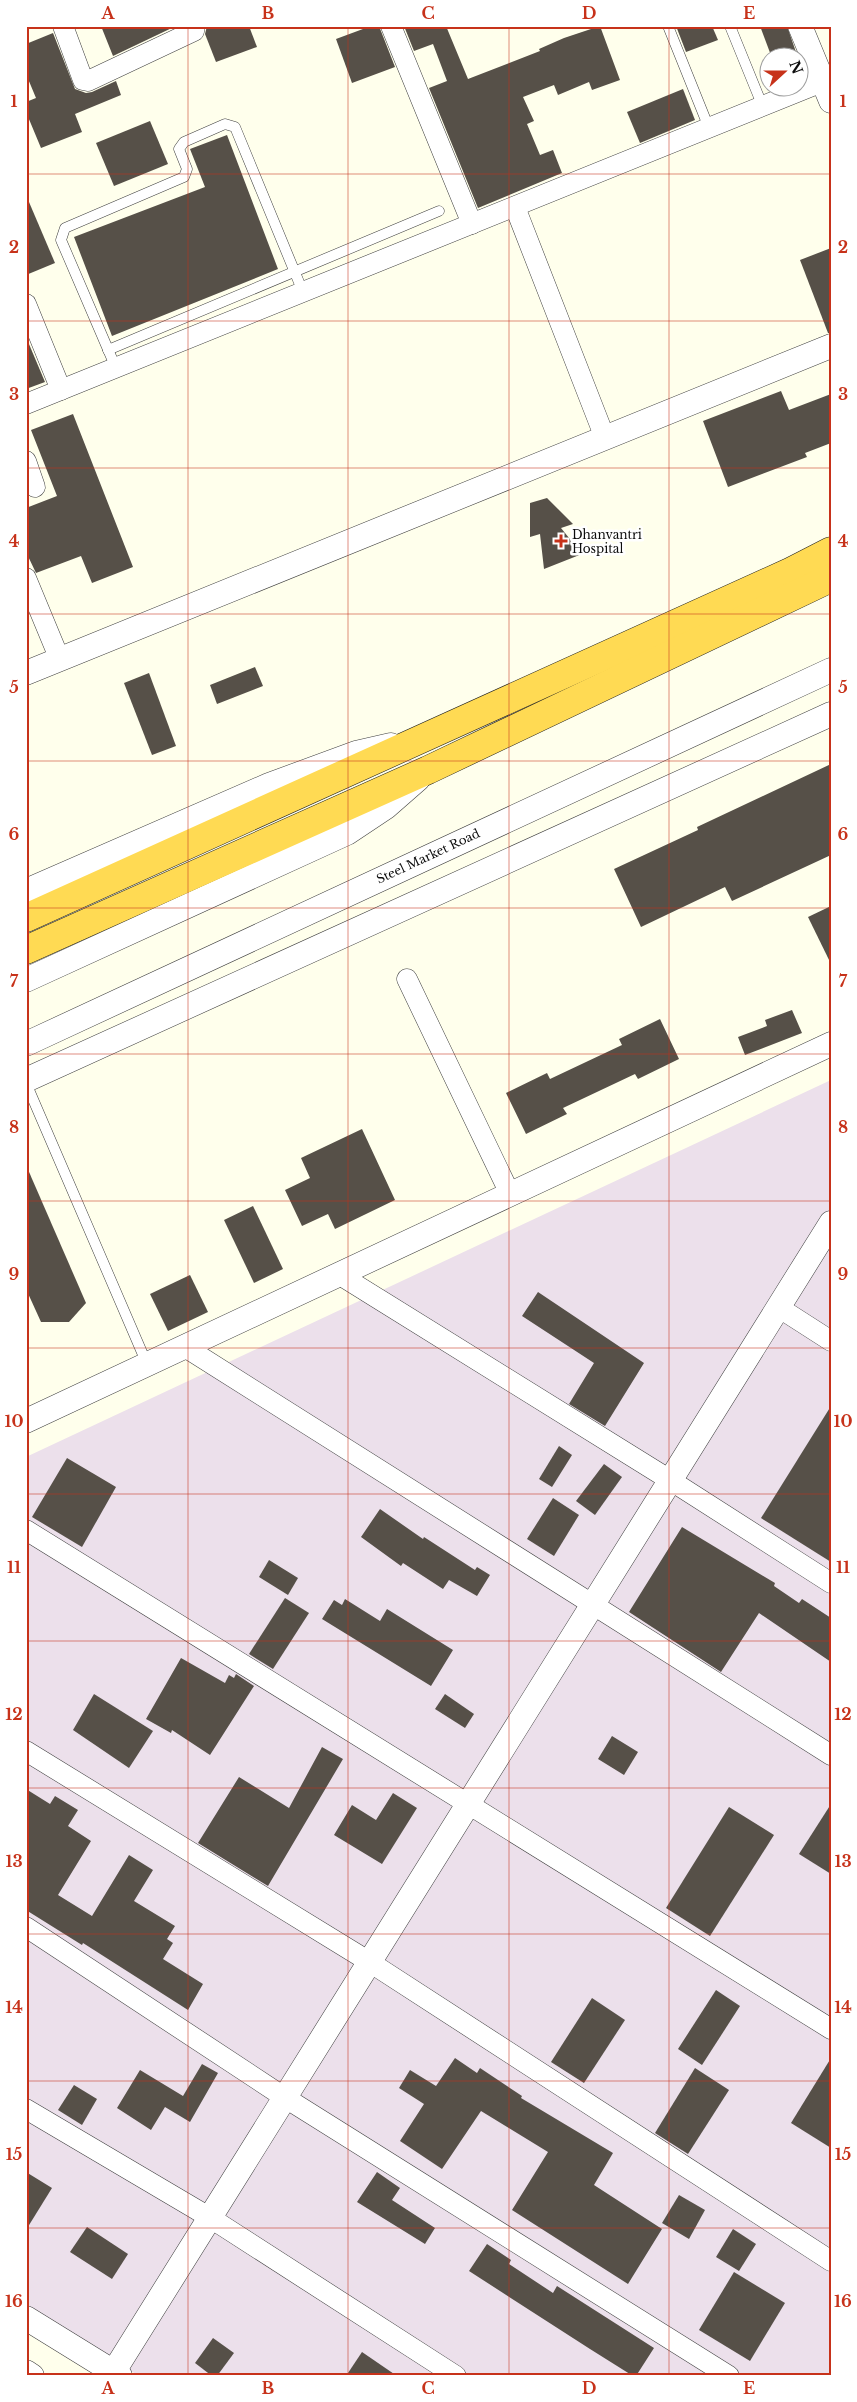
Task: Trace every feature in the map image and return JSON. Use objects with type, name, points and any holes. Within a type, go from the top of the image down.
[{"type":"highway","points":[[26,918],[792,571],[831,551]]},
{"type":"highway","points":[[26,950],[428,770],[831,578]]},
{"type":"street","points":[[63,26],[82,80],[88,81],[194,31],[195,26]]},
{"type":"street","points":[[391,26],[472,224]]},
{"type":"street","points":[[26,404],[763,106],[827,91],[800,26]]},
{"type":"street","points":[[515,207],[605,438]]},
{"type":"street","points":[[26,304],[61,390]]},
{"type":"street","points":[[26,673],[831,346]]},
{"type":"street","points":[[26,461],[35,487]]},
{"type":"street","points":[[26,578],[60,660]]},
{"type":"street","name":"Steel Market Road","points":[[26,1044],[831,670]]},
{"type":"street","points":[[26,1081],[831,714]]},
{"type":"street","points":[[26,891],[268,785],[356,753],[422,739]]},
{"type":"street","points":[[26,980],[346,833],[386,807],[428,770]]},
{"type":"street","points":[[358,889],[374,921]]},
{"type":"street","points":[[407,979],[510,1194]]},
{"type":"street","points":[[26,1421],[831,1044]]},
{"type":"street","points":[[26,2318],[115,2374],[209,2217],[368,1961],[831,1223]]},
{"type":"street","points":[[340,1275],[670,1480],[831,1583]]},
{"type":"street","points":[[778,1307],[831,1341]]},
{"type":"street","points":[[185,1347],[831,1754]]},
{"type":"street","points":[[26,1530],[831,2029]]},
{"type":"street","points":[[26,1751],[368,1961],[831,2261]]},
{"type":"street","points":[[26,1927],[284,2097],[729,2376]]},
{"type":"street","points":[[26,2109],[209,2217],[456,2376]]},
{"type":"street","points":[[26,2372],[32,2376]]},
{"type":"lane","points":[[668,26],[710,128]]},
{"type":"lane","points":[[730,26],[763,106]]},
{"type":"lane","points":[[116,368],[61,240],[65,228],[184,177],[187,170],[179,149],[184,142],[225,124],[235,127],[303,292]]},
{"type":"lane","points":[[108,350],[439,211]]},
{"type":"lane","points":[[26,1081],[148,1365]]},
{"type":"shaded area","points":[[831,1080],[831,2376],[139,2376],[26,2306],[26,1457]]},
{"type":"building","points":[[101,26],[176,26],[113,56]]},
{"type":"building","points":[[207,26],[249,26],[257,47],[216,62],[205,34]]},
{"type":"building","points":[[371,26],[379,26],[395,67],[352,83],[336,39]]},
{"type":"building","points":[[404,26],[446,26],[468,79],[540,51],[539,49],[564,38],[600,26],[620,80],[592,90],[589,82],[558,95],[554,85],[523,97],[534,121],[527,124],[540,155],[553,150],[562,173],[478,208],[429,88],[447,81],[433,44],[414,51]]},
{"type":"building","points":[[676,26],[712,26],[718,40],[686,52]]},
{"type":"building","points":[[760,26],[787,26],[795,48],[768,48]]},
{"type":"building","points":[[53,33],[75,89],[86,93],[92,92],[116,81],[121,95],[75,114],[82,132],[41,148],[26,112],[26,102],[36,98],[26,74],[26,44]]},
{"type":"building","points":[[683,89],[695,120],[640,143],[627,112]]},
{"type":"building","points":[[150,121],[168,164],[114,186],[96,143]]},
{"type":"building","points":[[227,135],[278,269],[112,336],[74,237],[205,187],[190,149]]},
{"type":"building","points":[[26,195],[55,263],[26,275]]},
{"type":"building","points":[[831,248],[831,333],[828,333],[800,260]]},
{"type":"building","points":[[26,337],[45,382],[26,389]]},
{"type":"building","points":[[781,391],[789,410],[831,394],[831,443],[805,453],[807,457],[728,487],[703,421]]},
{"type":"building","points":[[73,414],[133,567],[92,583],[81,556],[36,573],[26,552],[26,508],[57,496],[31,430]]},
{"type":"building","points":[[547,498],[573,524],[561,528],[582,554],[544,569],[540,534],[530,537],[530,503]]},
{"type":"building","points":[[255,667],[263,686],[217,704],[210,685]]},
{"type":"building","points":[[149,673],[176,746],[152,755],[124,683]]},
{"type":"building","points":[[831,764],[831,855],[732,901],[725,887],[641,927],[614,869],[698,830],[697,827]]},
{"type":"building","points":[[831,906],[831,964],[808,917]]},
{"type":"building","points":[[792,1010],[802,1033],[745,1055],[738,1037],[767,1026],[765,1020]]},
{"type":"building","points":[[660,1019],[679,1059],[638,1079],[635,1074],[563,1108],[567,1114],[526,1134],[506,1093],[547,1073],[550,1079],[622,1045],[619,1039]]},
{"type":"building","points":[[362,1129],[395,1200],[335,1229],[328,1214],[302,1226],[285,1190],[310,1178],[301,1158]]},
{"type":"building","points":[[26,1165],[86,1303],[69,1322],[41,1322],[26,1289]]},
{"type":"building","points":[[253,1206],[283,1269],[254,1283],[224,1220]]},
{"type":"building","points":[[190,1275],[208,1312],[168,1331],[150,1294]]},
{"type":"building","points":[[538,1292],[644,1363],[605,1426],[569,1404],[594,1363],[522,1316]]},
{"type":"building","points":[[831,1406],[831,1562],[761,1518]]},
{"type":"building","points":[[559,1446],[572,1455],[552,1487],[539,1479]]},
{"type":"building","points":[[67,1458],[116,1487],[82,1547],[32,1517]]},
{"type":"building","points":[[604,1464],[622,1477],[595,1515],[576,1501]]},
{"type":"building","points":[[553,1498],[579,1515],[554,1556],[527,1539]]},
{"type":"building","points":[[380,1509],[423,1539],[424,1537],[475,1570],[477,1567],[490,1575],[477,1596],[449,1580],[443,1589],[403,1563],[401,1566],[361,1537]]},
{"type":"building","points":[[682,1527],[775,1583],[774,1586],[799,1603],[802,1599],[831,1618],[831,1662],[759,1613],[721,1672],[629,1612]]},
{"type":"building","points":[[269,1560],[298,1578],[288,1595],[259,1577]]},
{"type":"building","points":[[285,1598],[309,1613],[273,1669],[249,1654]]},
{"type":"building","points":[[345,1599],[380,1621],[387,1609],[453,1650],[431,1686],[322,1619],[334,1600],[342,1605]]},
{"type":"building","points":[[181,1658],[225,1683],[229,1675],[234,1678],[236,1674],[254,1686],[210,1755],[172,1730],[171,1733],[146,1719]]},
{"type":"building","points":[[94,1694],[153,1731],[129,1768],[73,1730]]},
{"type":"building","points":[[445,1694],[474,1714],[465,1728],[435,1709]]},
{"type":"building","points":[[612,1736],[638,1752],[624,1775],[598,1759]]},
{"type":"building","points":[[322,1747],[343,1759],[268,1886],[198,1843],[239,1777],[289,1808]]},
{"type":"building","points":[[26,1789],[50,1804],[55,1796],[78,1810],[68,1826],[91,1841],[58,1895],[92,1916],[129,1855],[153,1870],[134,1901],[175,1926],[167,1939],[173,1943],[163,1959],[203,1984],[188,2010],[83,1943],[82,1945],[26,1910]]},
{"type":"building","points":[[393,1793],[417,1808],[382,1864],[334,1835],[352,1805],[376,1820]]},
{"type":"building","points":[[831,1804],[831,1874],[799,1854]]},
{"type":"building","points":[[729,1807],[774,1835],[710,1936],[666,1908]]},
{"type":"building","points":[[716,1990],[740,2006],[702,2065],[678,2049]]},
{"type":"building","points":[[592,1998],[625,2020],[584,2083],[551,2062]]},
{"type":"building","points":[[455,2058],[477,2073],[480,2068],[522,2096],[521,2098],[613,2153],[594,2185],[662,2229],[628,2284],[512,2210],[548,2152],[481,2111],[442,2169],[400,2141],[424,2104],[399,2088],[410,2070],[436,2086]]},
{"type":"building","points":[[831,2058],[831,2148],[791,2123]]},
{"type":"building","points":[[202,2064],[218,2073],[190,2122],[165,2107],[151,2130],[117,2108],[140,2070],[183,2096]]},
{"type":"building","points":[[695,2068],[729,2090],[688,2154],[655,2133]]},
{"type":"building","points":[[74,2085],[97,2099],[82,2125],[58,2110]]},
{"type":"building","points":[[26,2172],[52,2188],[26,2230]]},
{"type":"building","points":[[377,2172],[400,2188],[392,2200],[435,2228],[425,2244],[357,2202]]},
{"type":"building","points":[[679,2195],[705,2210],[689,2239],[662,2223]]},
{"type":"building","points":[[87,2227],[128,2254],[112,2279],[70,2252]]},
{"type":"building","points":[[733,2229],[756,2244],[739,2271],[716,2257]]},
{"type":"building","points":[[487,2244],[511,2260],[509,2264],[553,2293],[557,2286],[654,2348],[636,2376],[633,2376],[590,2349],[469,2271]]},
{"type":"building","points":[[734,2272],[785,2303],[750,2361],[699,2330]]},
{"type":"building","points":[[213,2338],[234,2353],[217,2376],[212,2376],[195,2363]]},
{"type":"building","points":[[362,2352],[397,2376],[346,2376]]},
{"type":"place","name":"Dhanvantri Hospital","points":[[561,541]]}]
